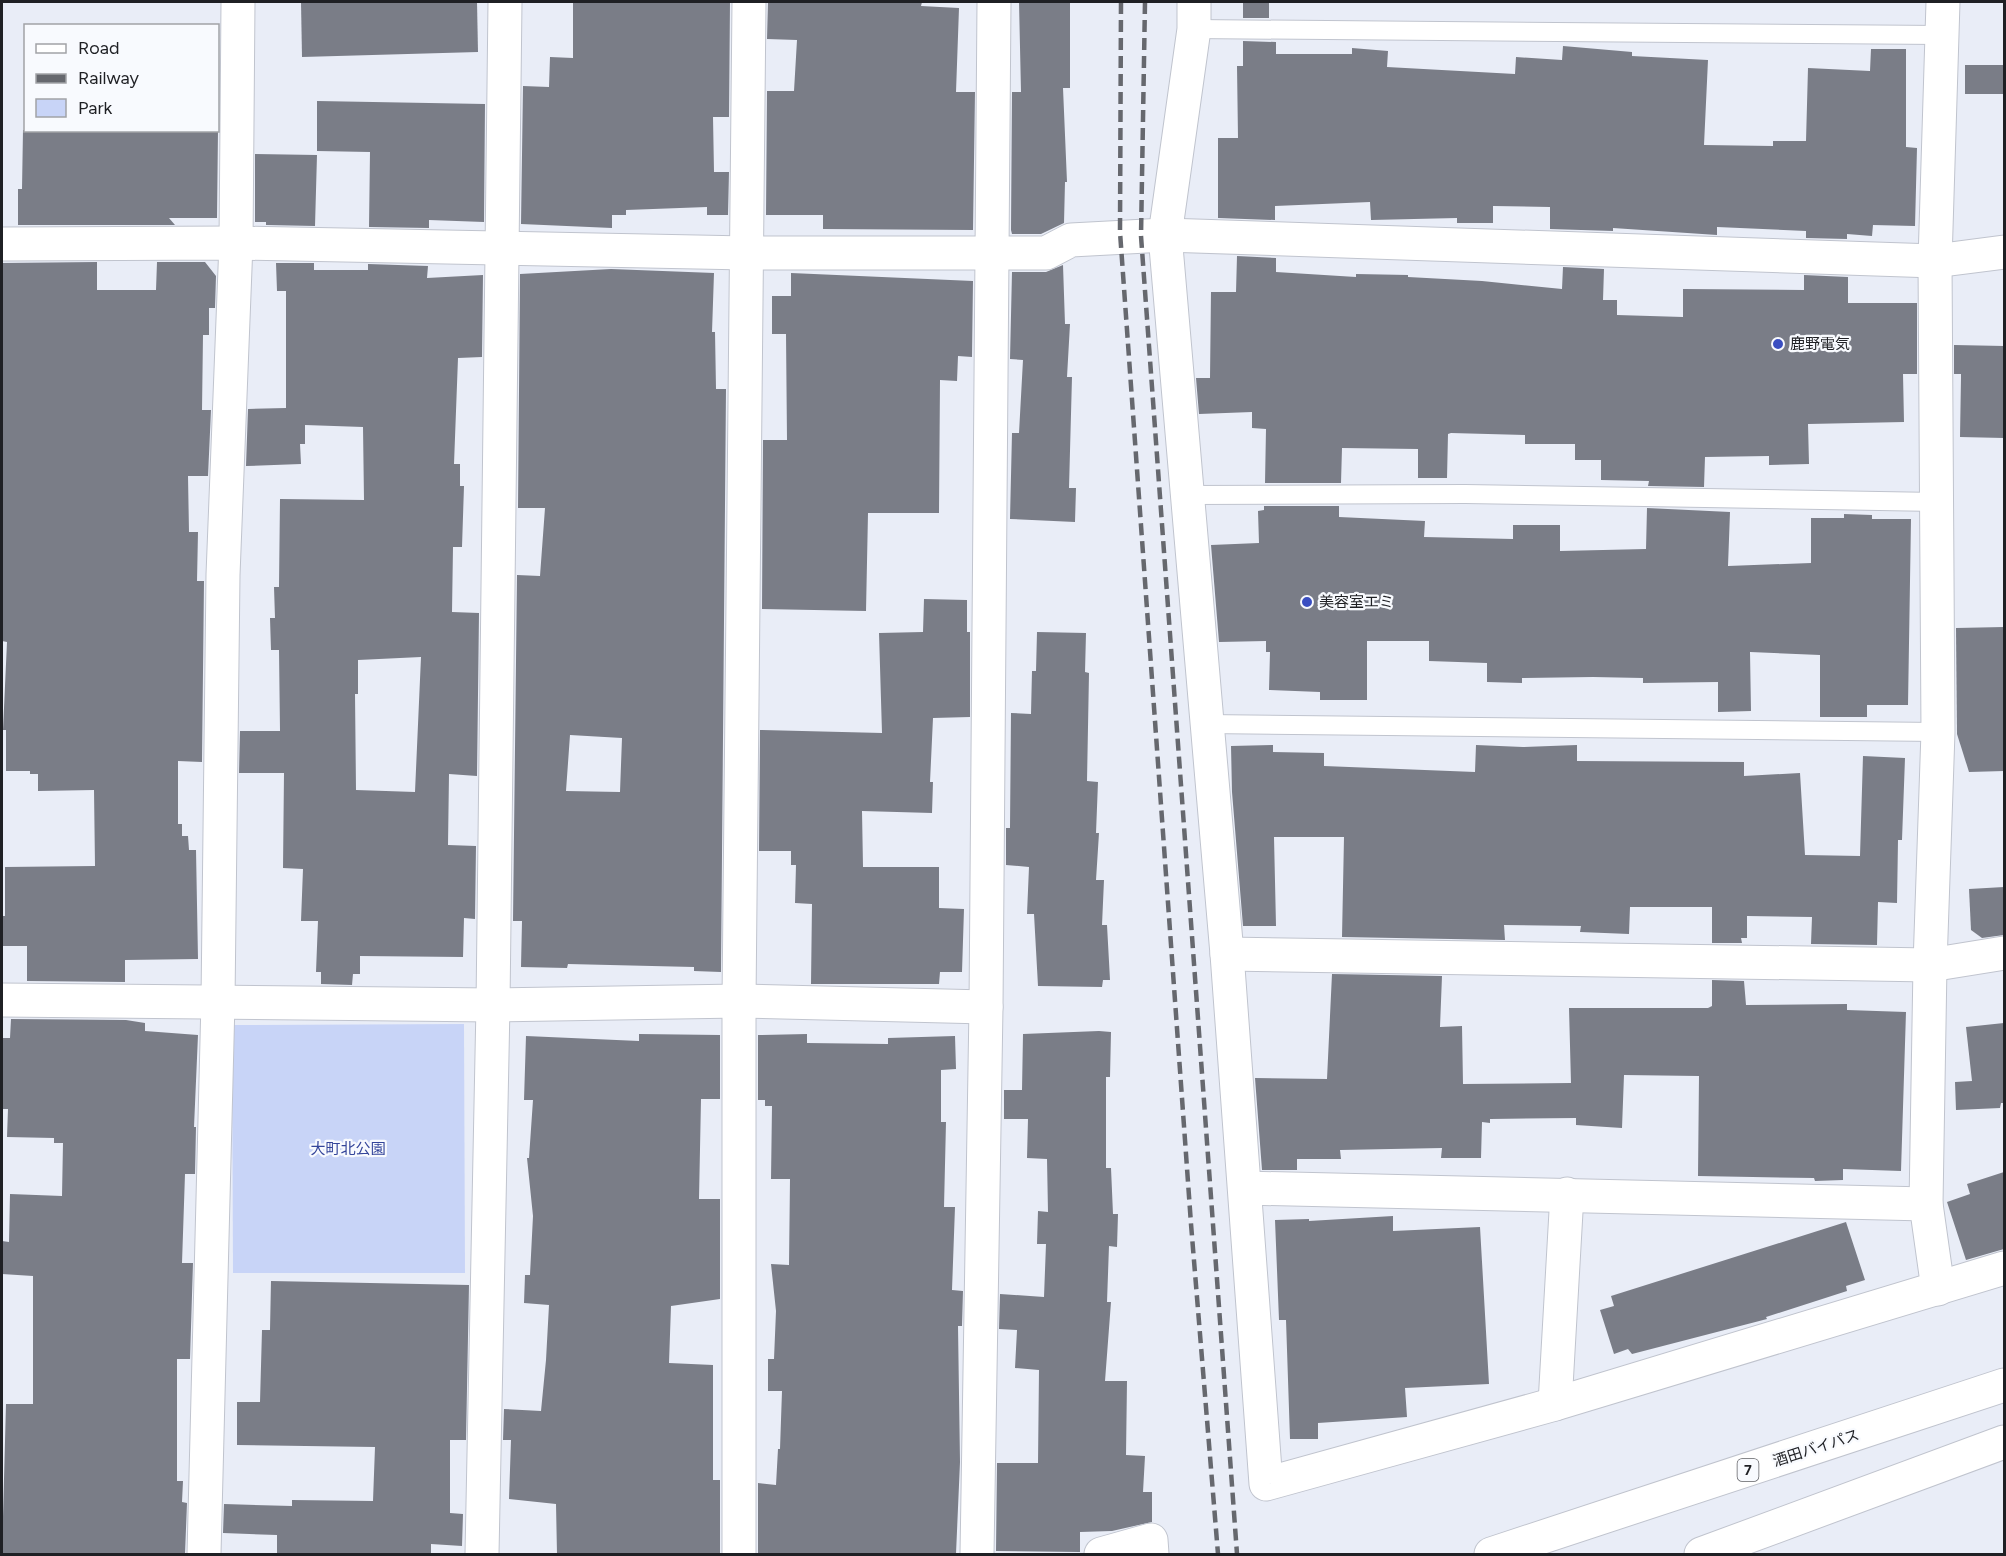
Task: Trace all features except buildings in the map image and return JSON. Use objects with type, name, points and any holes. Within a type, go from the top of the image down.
[{"type":"main road","points":[[204,1554],[218,1001],[222,575],[236,243],[238,2]]},
{"type":"main road","points":[[482,1554],[493,1005],[505,2]]},
{"type":"main road","points":[[739,1554],[739,1001],[749,2]]},
{"type":"main road","points":[[977,1554],[986,1007],[994,2]]},
{"type":"main road","points":[[1938,1289],[1926,1204],[1930,965],[1938,732],[1935,261],[1943,2]]},
{"type":"main road","points":[[1194,15],[1165,235],[1227,954],[1266,1484],[1555,1404],[2004,1268]]},
{"type":"main road","points":[[2,244],[236,243],[747,253],[1046,253],[1071,240],[1165,235],[1935,261],[2004,252]]},
{"type":"main road","points":[[1227,954],[1930,965],[2004,953]]},
{"type":"main road","points":[[2,1000],[493,1005],[739,1001],[986,1007]]},
{"type":"main road","points":[[1245,1188],[1926,1204]]},
{"type":"main road","points":[[1555,1404],[1567,1194]]},
{"type":"main road","name":"酒田バイパス","points":[[1491,1554],[2004,1385]]},
{"type":"main road","points":[[1701,1554],[2004,1442]]},
{"type":"main road","points":[[1101,1554],[1151,1540],[1152,1554]]},
{"type":"lane","points":[[1194,15],[1941,35]]},
{"type":"lane","points":[[1189,495],[1465,494],[1937,502]]},
{"type":"lane","points":[[1206,724],[1938,732]]},
{"type":"green space","name":"大町北公園","points":[[464,1024],[465,1273],[233,1273],[232,1025]]},
{"type":"railway","points":[[1121,2],[1120,232],[1191,1224],[1218,1554]]},
{"type":"railway","points":[[1145,2],[1141,236],[1237,1554]]},
{"type":"place","name":"鹿野電気","points":[[1778,344]]},
{"type":"place","name":"美容室エミ","points":[[1307,602]]}]
